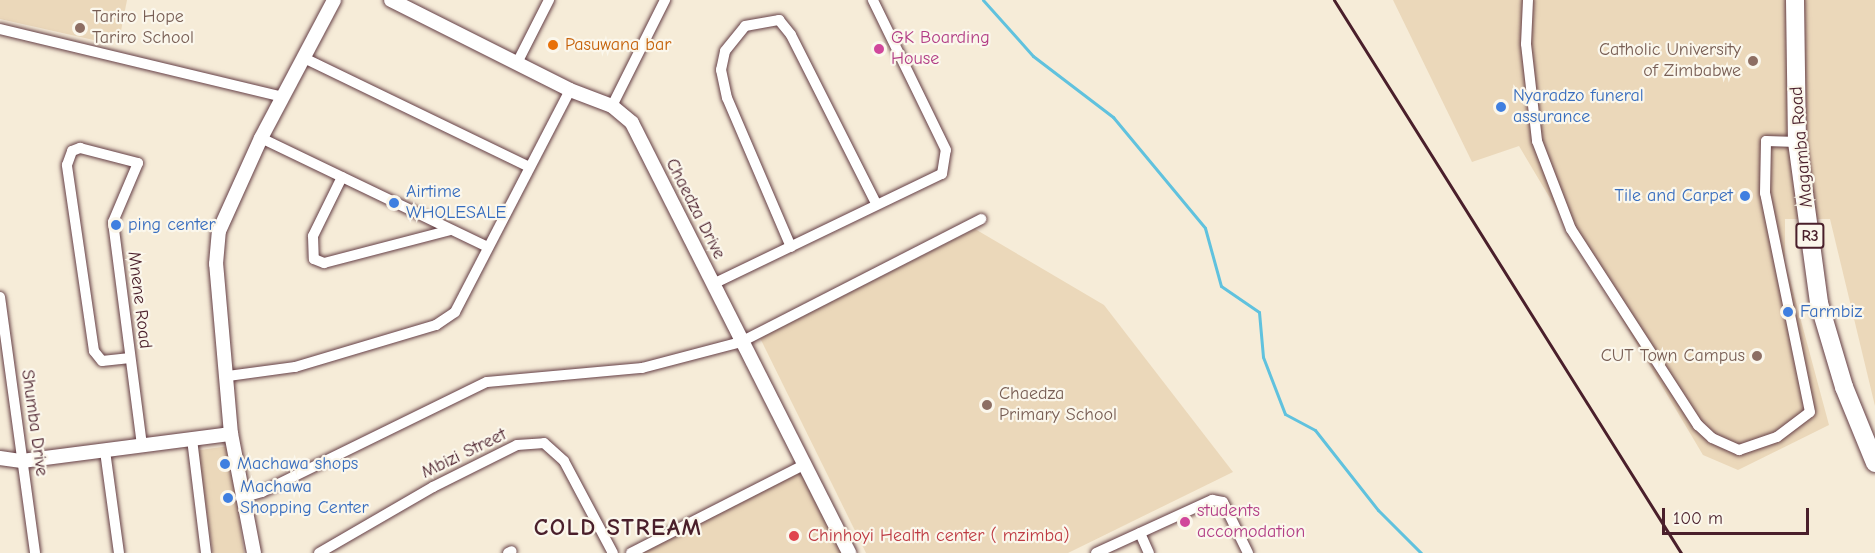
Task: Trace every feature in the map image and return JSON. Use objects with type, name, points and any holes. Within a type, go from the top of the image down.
[{"type":"highway","name":"Magamba Road","points":[[1795,0],[1797,142],[1819,303],[1844,387],[1875,463]]},
{"type":"street","points":[[254,553],[241,498],[231,434],[228,376],[216,264],[219,231],[261,138],[334,0]]},
{"type":"street","name":"Chaedza Drive","points":[[391,0],[570,90],[612,106],[632,123],[849,553]]},
{"type":"street","points":[[518,63],[549,0]]},
{"type":"street","points":[[612,106],[665,0]]},
{"type":"street","points":[[713,284],[876,203],[942,174],[946,150],[873,0]]},
{"type":"street","points":[[1528,0],[1526,44],[1537,141],[1571,230],[1698,425],[1712,438],[1739,450],[1777,437],[1810,412],[1765,193],[1766,141],[1797,142]]},
{"type":"street","points":[[791,247],[727,98],[721,70],[725,51],[745,26],[779,20],[791,35],[876,203]]},
{"type":"street","points":[[0,29],[283,96]]},
{"type":"street","points":[[304,58],[527,166]]},
{"type":"street","points":[[228,376],[295,368],[436,325],[455,312],[527,166],[570,90]]},
{"type":"street","points":[[261,138],[487,247]]},
{"type":"street","name":"Mnene Road","points":[[130,358],[102,361],[94,351],[67,165],[72,151],[80,148],[138,163],[113,222],[142,446]]},
{"type":"street","points":[[342,177],[313,236],[314,259],[324,263],[451,230]]},
{"type":"street","points":[[241,498],[262,492],[487,382],[642,368],[741,342],[981,219]]},
{"type":"street","name":"Shumba Drive","points":[[0,297],[35,553]]},
{"type":"street","points":[[0,458],[22,461],[231,434]]},
{"type":"street","points":[[192,439],[206,553]]},
{"type":"street","name":"Mbizi Street","points":[[319,553],[433,487],[517,445],[544,443],[564,461],[613,553]]},
{"type":"street","points":[[105,451],[119,553]]},
{"type":"street","points":[[631,553],[804,465]]},
{"type":"street","points":[[1096,553],[1212,500],[1223,502],[1248,553]]},
{"type":"street","points":[[1140,533],[1149,553]]},
{"type":"shaded area","name":"Tariro Hope Tariro School","points":[[0,0],[127,0],[120,36],[107,43],[0,19]]},
{"type":"shaded area","points":[[1393,0],[1875,0],[1875,406],[1830,219],[1785,219],[1785,261],[1829,425],[1738,470],[1703,455],[1519,146],[1472,162]]},
{"type":"shaded area","name":"Chaedza Primary School","points":[[975,229],[1104,305],[1233,472],[1068,553],[866,553],[760,338]]},
{"type":"shaded area","points":[[229,446],[244,553],[213,553],[198,450]]},
{"type":"shaded area","points":[[802,469],[844,553],[641,553]]},
{"type":"waterway","points":[[983,0],[1033,56],[1113,117],[1205,228],[1221,286],[1259,312],[1263,357],[1285,414],[1315,430],[1378,510],[1421,553]]},
{"type":"railway","points":[[1334,0],[1681,553]]},
{"type":"place","name":"Tariro Hope Tariro School","points":[[80,28]]},
{"type":"place","name":"Pasuwana bar","points":[[553,45]]},
{"type":"place","name":"GK Boarding House","points":[[879,49]]},
{"type":"place","name":"Catholic University of Zimbabwe","points":[[1753,61]]},
{"type":"place","name":"Nyaradzo funeral assurance","points":[[1501,107]]},
{"type":"place","name":"Tile and Carpet","points":[[1745,196]]},
{"type":"place","name":"Airtime WHOLESALE","points":[[394,203]]},
{"type":"place","name":"ping center","points":[[116,225]]},
{"type":"place","name":"Farmbiz","points":[[1788,312]]},
{"type":"place","name":"CUT Town Campus","points":[[1757,356]]},
{"type":"place","name":"Chaedza Primary School","points":[[987,405]]},
{"type":"place","name":"Machawa shops","points":[[225,464]]},
{"type":"place","name":"Machawa Shopping Center","points":[[228,498]]},
{"type":"place","name":"students accomodation","points":[[1185,522]]},
{"type":"place","name":"Chinhoyi Health center ( mzimba)","points":[[794,536]]},
{"type":"district","name":"COLD STREAM","points":[[618,528]]}]
